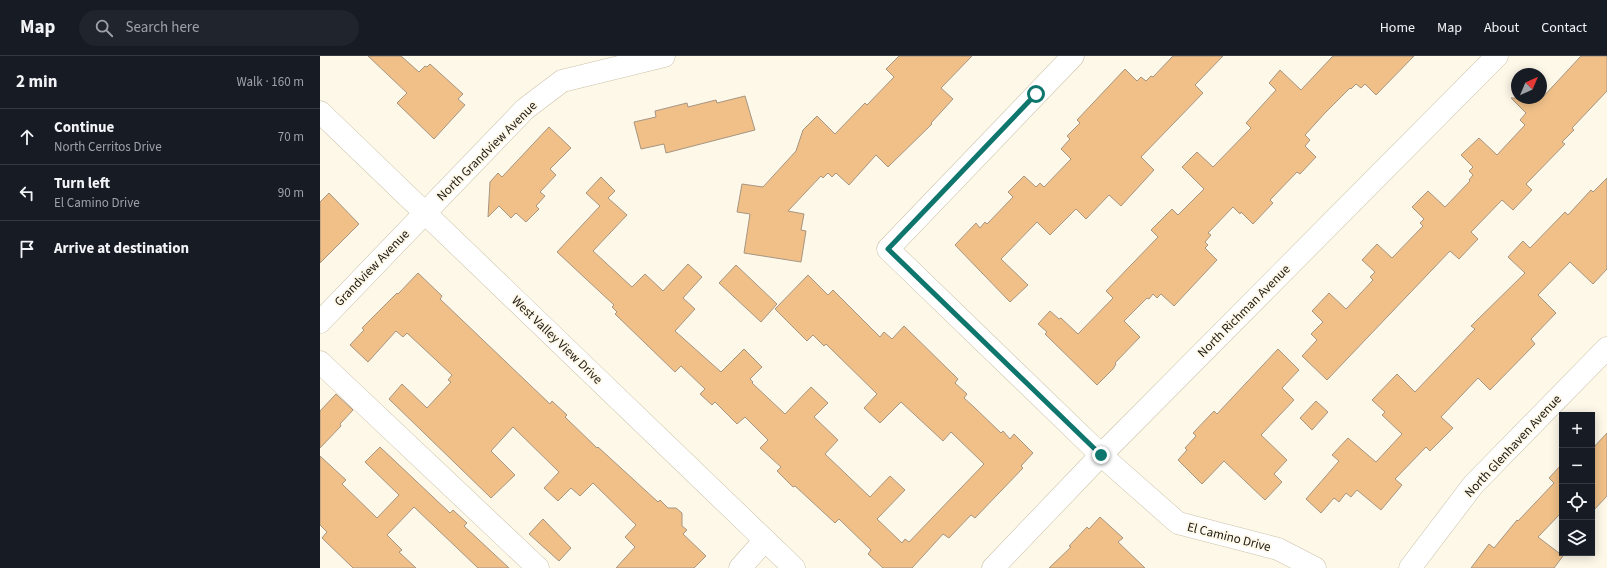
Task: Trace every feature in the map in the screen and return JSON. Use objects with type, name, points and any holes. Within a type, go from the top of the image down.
[{"type":"street","name":"North Grandview Avenue","points":[[425,213],[525,109],[562,81],[664,56]]},
{"type":"street","name":"El Camino Drive","points":[[1073,56],[888,249],[1101,455],[1178,524],[1278,550],[1315,568]]},
{"type":"street","name":"North Richman Avenue","points":[[993,568],[1101,455],[1496,56]]},
{"type":"street","name":"West Valley View Drive","points":[[320,112],[794,568]]},
{"type":"street","name":"Grandview Avenue","points":[[320,322],[425,213]]},
{"type":"street","name":"North Glenhaven Avenue","points":[[1410,568],[1473,485],[1607,348]]},
{"type":"street","points":[[320,362],[538,568]]},
{"type":"street","points":[[740,568],[765,540]]},
{"type":"building","points":[[368,56],[401,56],[419,72],[425,66],[427,67],[430,64],[463,94],[458,99],[465,105],[434,139],[397,103],[407,93]]},
{"type":"building","points":[[899,56],[972,56],[941,88],[953,99],[931,123],[932,124],[888,167],[876,155],[849,185],[836,173],[832,177],[828,173],[823,178],[821,176],[788,211],[804,214],[801,230],[806,231],[801,262],[744,253],[750,214],[737,212],[742,184],[763,187],[796,151],[803,130],[817,116],[835,134],[865,103],[867,105],[894,77],[886,69]]},
{"type":"building","points":[[1173,56],[1223,56],[1195,85],[1203,93],[1141,157],[1154,170],[1121,206],[1109,195],[1086,219],[1076,209],[1050,235],[1037,222],[1001,259],[1028,285],[1010,302],[955,245],[976,223],[980,228],[985,222],[987,224],[1013,197],[1008,192],[1024,176],[1036,187],[1040,183],[1044,187],[1071,159],[1061,149],[1070,139],[1067,136],[1080,123],[1077,120],[1125,69],[1137,81],[1141,77],[1146,81],[1151,76],[1153,77]]},
{"type":"building","points":[[1333,56],[1414,56],[1376,95],[1365,84],[1361,88],[1356,84],[1325,113],[1305,135],[1310,140],[1305,146],[1316,157],[1300,174],[1297,172],[1270,200],[1273,203],[1253,224],[1241,212],[1240,214],[1233,207],[1208,233],[1211,235],[1205,242],[1208,245],[1205,248],[1217,260],[1174,306],[1161,294],[1157,298],[1153,294],[1124,321],[1140,337],[1115,363],[1116,364],[1113,369],[1097,385],[1045,334],[1047,332],[1038,324],[1050,311],[1059,319],[1061,318],[1078,334],[1113,298],[1106,291],[1158,237],[1151,230],[1172,209],[1178,215],[1204,189],[1182,167],[1197,152],[1213,167],[1251,128],[1246,123],[1276,90],[1269,83],[1280,70],[1301,90]]},
{"type":"building","points":[[1581,56],[1607,56],[1607,91],[1572,128],[1574,130],[1562,142],[1565,144],[1526,184],[1532,190],[1513,210],[1502,200],[1471,232],[1478,239],[1459,259],[1450,251],[1327,380],[1302,356],[1317,340],[1311,334],[1323,322],[1312,311],[1329,293],[1346,309],[1373,280],[1370,277],[1375,272],[1362,260],[1377,244],[1392,258],[1423,226],[1420,223],[1424,219],[1412,207],[1428,191],[1445,207],[1470,181],[1469,180],[1473,175],[1469,171],[1473,167],[1461,155],[1479,138],[1497,155],[1525,125],[1520,120],[1526,113],[1517,104],[1547,104],[1547,93]]},
{"type":"building","points":[[745,96],[755,130],[666,153],[664,144],[641,149],[634,122],[656,117],[655,111],[687,103],[688,107],[716,100],[717,103]]},
{"type":"building","points":[[549,127],[571,148],[550,169],[556,175],[540,192],[545,196],[536,206],[539,209],[526,222],[516,213],[511,218],[499,206],[488,217],[490,182],[498,173],[502,177]]},
{"type":"building","points":[[601,177],[615,191],[608,198],[627,215],[593,251],[632,287],[645,274],[663,291],[688,264],[702,277],[683,298],[695,309],[675,331],[721,372],[744,349],[762,367],[750,379],[753,382],[752,383],[785,414],[811,387],[828,403],[814,417],[838,440],[825,454],[870,497],[890,476],[905,490],[877,519],[902,543],[905,539],[909,542],[984,464],[951,432],[943,441],[901,402],[880,423],[864,408],[877,394],[826,344],[824,346],[813,335],[807,341],[775,309],[808,275],[828,295],[833,290],[880,337],[884,332],[892,339],[904,326],[958,379],[955,383],[967,394],[964,398],[1001,433],[1003,431],[1010,439],[1014,434],[1033,453],[1021,466],[1023,468],[975,518],[971,515],[949,538],[943,534],[912,568],[883,568],[868,554],[871,550],[839,519],[835,523],[795,486],[793,487],[777,471],[781,467],[760,448],[768,440],[745,417],[737,424],[715,402],[712,405],[700,394],[705,389],[681,366],[675,372],[615,314],[617,312],[612,307],[614,305],[557,252],[600,206],[586,193]]},
{"type":"building","points":[[1607,178],[1607,269],[1593,284],[1570,262],[1538,295],[1556,313],[1531,339],[1535,344],[1490,390],[1478,378],[1441,417],[1453,428],[1430,451],[1426,447],[1395,479],[1402,485],[1381,510],[1357,490],[1351,497],[1346,493],[1339,502],[1334,498],[1321,513],[1306,499],[1339,461],[1332,455],[1348,438],[1376,462],[1402,434],[1382,415],[1385,412],[1372,400],[1397,374],[1415,392],[1475,329],[1471,326],[1525,273],[1508,257],[1523,241],[1530,248],[1565,212],[1568,215],[1591,190],[1593,192]]},
{"type":"building","points":[[329,193],[359,224],[320,263],[320,202]]},
{"type":"building","points":[[736,265],[777,304],[761,322],[719,283]]},
{"type":"building","points":[[418,273],[442,296],[440,299],[550,404],[552,401],[567,415],[565,417],[597,448],[598,447],[658,502],[660,500],[668,508],[676,508],[682,513],[682,526],[687,530],[683,534],[706,556],[694,568],[616,568],[635,547],[625,537],[636,525],[593,483],[580,496],[571,488],[558,501],[544,488],[559,472],[513,427],[491,451],[515,475],[491,498],[389,399],[402,384],[427,408],[451,382],[448,380],[452,375],[407,333],[403,337],[396,331],[368,362],[350,345],[364,330],[362,328]]},
{"type":"building","points":[[1278,349],[1299,370],[1282,388],[1294,400],[1261,435],[1287,460],[1274,474],[1282,482],[1265,500],[1224,461],[1202,484],[1178,460],[1187,450],[1185,448],[1196,436],[1193,433],[1214,411],[1217,414]]},
{"type":"building","points":[[336,394],[353,410],[340,424],[341,426],[320,448],[320,411]]},
{"type":"building","points":[[1316,401],[1328,412],[1312,430],[1300,418]]},
{"type":"building","points":[[1607,433],[1607,496],[1595,509],[1595,448],[1595,446]]},
{"type":"building","points":[[380,447],[450,513],[453,510],[467,523],[464,526],[509,568],[478,568],[414,507],[387,535],[402,550],[399,552],[416,568],[353,568],[322,538],[327,532],[320,525],[320,456],[346,480],[342,484],[377,518],[399,495],[365,462]]},
{"type":"building","points":[[1559,467],[1559,515],[1538,537],[1559,553],[1559,556],[1563,556],[1554,568],[1471,568],[1489,544],[1494,548],[1517,520],[1518,521],[1554,483],[1549,478]]},
{"type":"building","points":[[1100,517],[1123,538],[1118,542],[1145,568],[1049,568],[1071,547],[1069,546],[1087,527],[1089,529]]},
{"type":"building","points":[[543,519],[571,548],[559,561],[529,534]]},
{"type":"route","points":[[1036,94],[888,249],[1101,455]]}]
